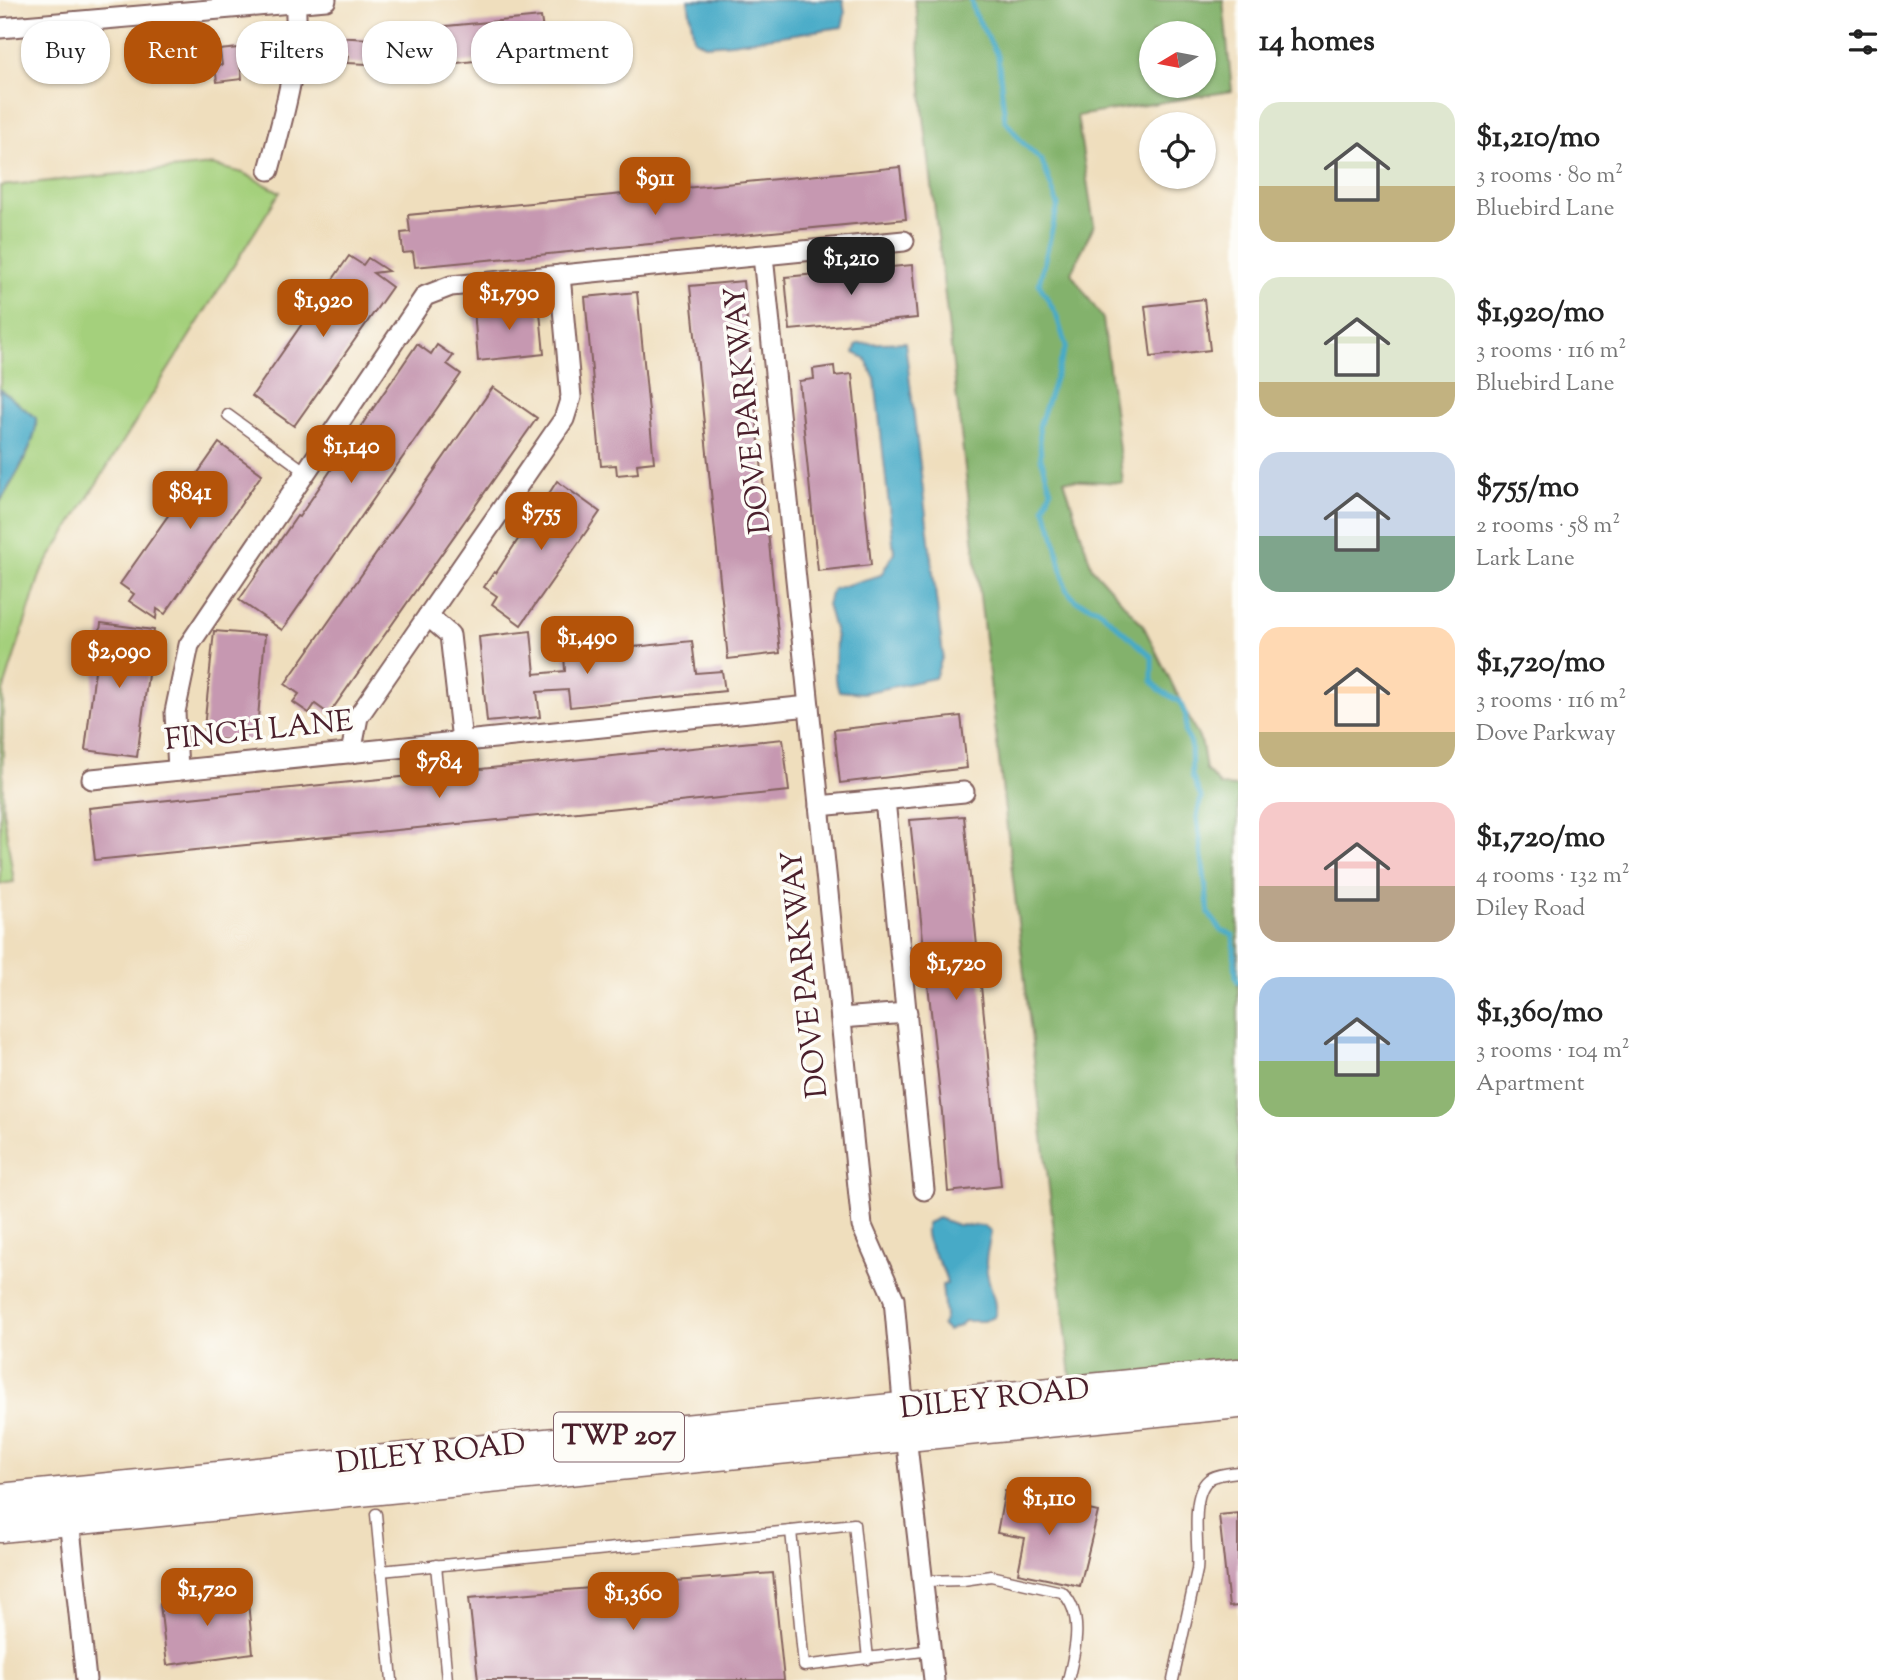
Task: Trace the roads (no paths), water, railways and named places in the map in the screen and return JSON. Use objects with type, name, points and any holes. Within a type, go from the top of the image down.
[{"type":"highway","name":"DILEY ROAD","points":[[905,1422],[1238,1375]]},
{"type":"highway","name":"DILEY ROAD","points":[[0,1500],[68,1505],[905,1422],[1238,1402]]},
{"type":"highway","name":"DILEY ROAD","points":[[0,1526],[68,1505]]},
{"type":"street","points":[[0,28],[326,0]]},
{"type":"street","points":[[269,170],[292,80],[295,2]]},
{"type":"street","points":[[178,770],[175,712],[188,645],[425,296],[451,286],[904,242]]},
{"type":"street","name":"DOVE PARKWAY","points":[[763,256],[862,1226],[894,1298],[934,1680]]},
{"type":"street","points":[[351,752],[358,717],[564,419],[571,397],[560,275]]},
{"type":"street","points":[[428,616],[450,635],[462,741]]},
{"type":"street","name":"FINCH LANE","points":[[92,779],[809,706]]},
{"type":"street","points":[[819,806],[964,792]]},
{"type":"street","points":[[885,800],[924,1190]]},
{"type":"street","points":[[841,1018],[907,1013]]},
{"type":"street","points":[[68,1505],[86,1680]]},
{"type":"lane","points":[[228,415],[306,472]]},
{"type":"lane","points":[[1173,1680],[1198,1570],[1196,1520],[1199,1494],[1203,1485],[1211,1478],[1238,1472]]},
{"type":"lane","points":[[376,1514],[392,1680]]},
{"type":"lane","points":[[381,1571],[854,1524],[868,1659]]},
{"type":"lane","points":[[791,1531],[804,1666],[931,1650]]},
{"type":"lane","points":[[436,1565],[447,1680]]},
{"type":"lane","points":[[923,1581],[991,1576],[1062,1592],[1071,1600],[1075,1611],[1075,1643],[1068,1680]]},
{"type":"water","points":[[688,0],[843,0],[845,14],[842,27],[705,45],[694,39]]},
{"type":"water","points":[[905,342],[943,655],[935,678],[863,693],[839,691],[835,679],[836,637],[827,604],[833,589],[881,575],[894,552],[875,379],[865,358],[854,353],[857,344]]},
{"type":"water","points":[[0,389],[36,418],[36,427],[29,449],[0,502]]},
{"type":"water","points":[[938,1218],[957,1225],[984,1226],[991,1231],[986,1263],[995,1304],[995,1317],[983,1321],[965,1321],[948,1331],[942,1325],[945,1317],[942,1285],[947,1284],[926,1231],[927,1223]]},
{"type":"waterway","points":[[971,0],[974,12],[998,56],[1005,120],[1022,142],[1042,161],[1058,205],[1039,284],[1056,314],[1066,346],[1039,426],[1041,458],[1051,490],[1044,507],[1053,531],[1066,589],[1076,601],[1098,609],[1152,657],[1152,681],[1160,690],[1180,702],[1186,716],[1185,733],[1191,743],[1192,775],[1201,797],[1197,817],[1209,914],[1222,931],[1233,935],[1238,982]]}]
